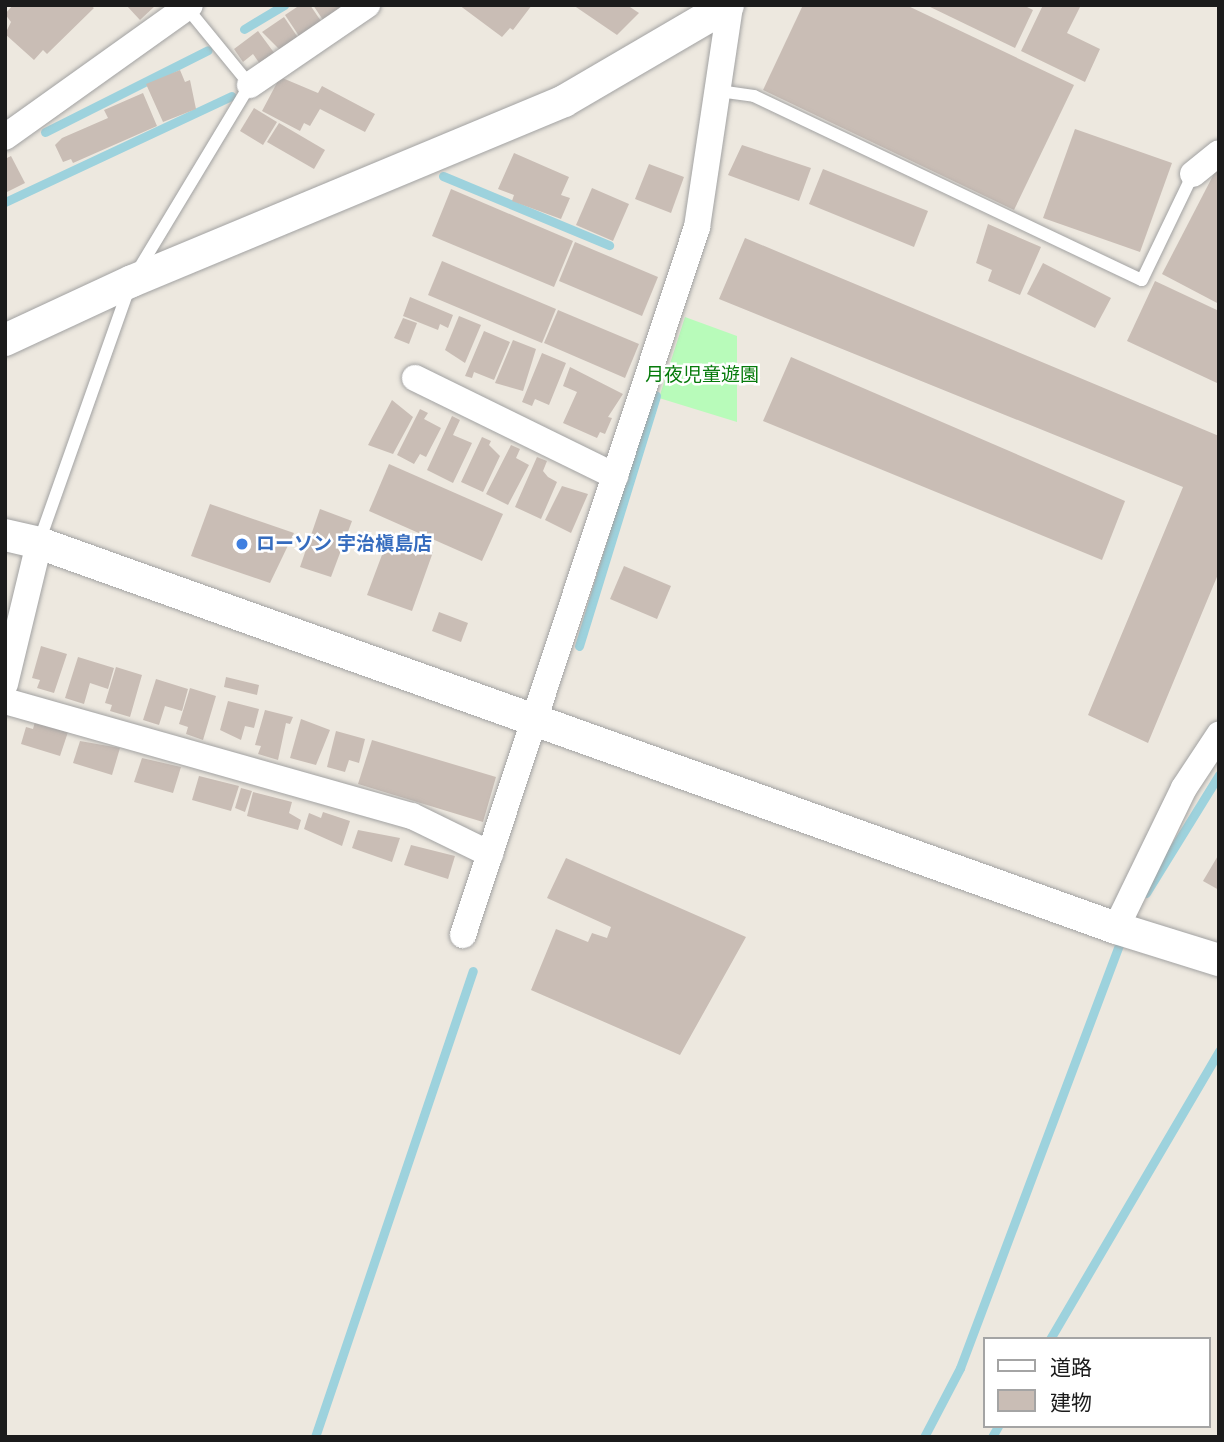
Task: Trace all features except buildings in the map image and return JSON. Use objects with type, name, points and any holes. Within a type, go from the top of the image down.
[{"type":"street","points":[[250,85],[367,5]]},
{"type":"street","points":[[463,935],[697,227],[719,92],[729,5]]},
{"type":"street","points":[[5,340],[132,281],[564,101],[729,5]]},
{"type":"street","points":[[5,137],[188,6]]},
{"type":"street","points":[[1193,174],[1219,153]]},
{"type":"street","points":[[415,378],[615,476]]},
{"type":"street","points":[[5,535],[39,543],[1116,928],[1219,960]]},
{"type":"street","points":[[5,684],[39,543]]},
{"type":"street","points":[[5,701],[412,816],[490,854]]},
{"type":"street","points":[[1116,928],[1184,788],[1219,735]]},
{"type":"lane","points":[[39,543],[132,281],[217,147],[250,85],[188,6]]},
{"type":"lane","points":[[719,92],[754,96],[1142,280],[1193,174]]},
{"type":"green space","name":"月夜児童遊園","points":[[685,317],[737,336],[737,422],[659,398]]},
{"type":"waterway","points":[[244,29],[284,5]]},
{"type":"waterway","points":[[45,132],[208,50]]},
{"type":"waterway","points":[[5,202],[231,96]]},
{"type":"waterway","points":[[443,176],[609,245]]},
{"type":"waterway","points":[[579,646],[656,396]]},
{"type":"waterway","points":[[1146,893],[1219,775]]},
{"type":"waterway","points":[[924,1437],[960,1368],[1122,936]]},
{"type":"waterway","points":[[315,1437],[473,971]]},
{"type":"waterway","points":[[1051,1337],[1219,1051]]},
{"type":"waterway","points":[[992,1437],[997,1428]]},
{"type":"place","name":"ローソン 宇治槇島店","points":[[242,544]]}]
